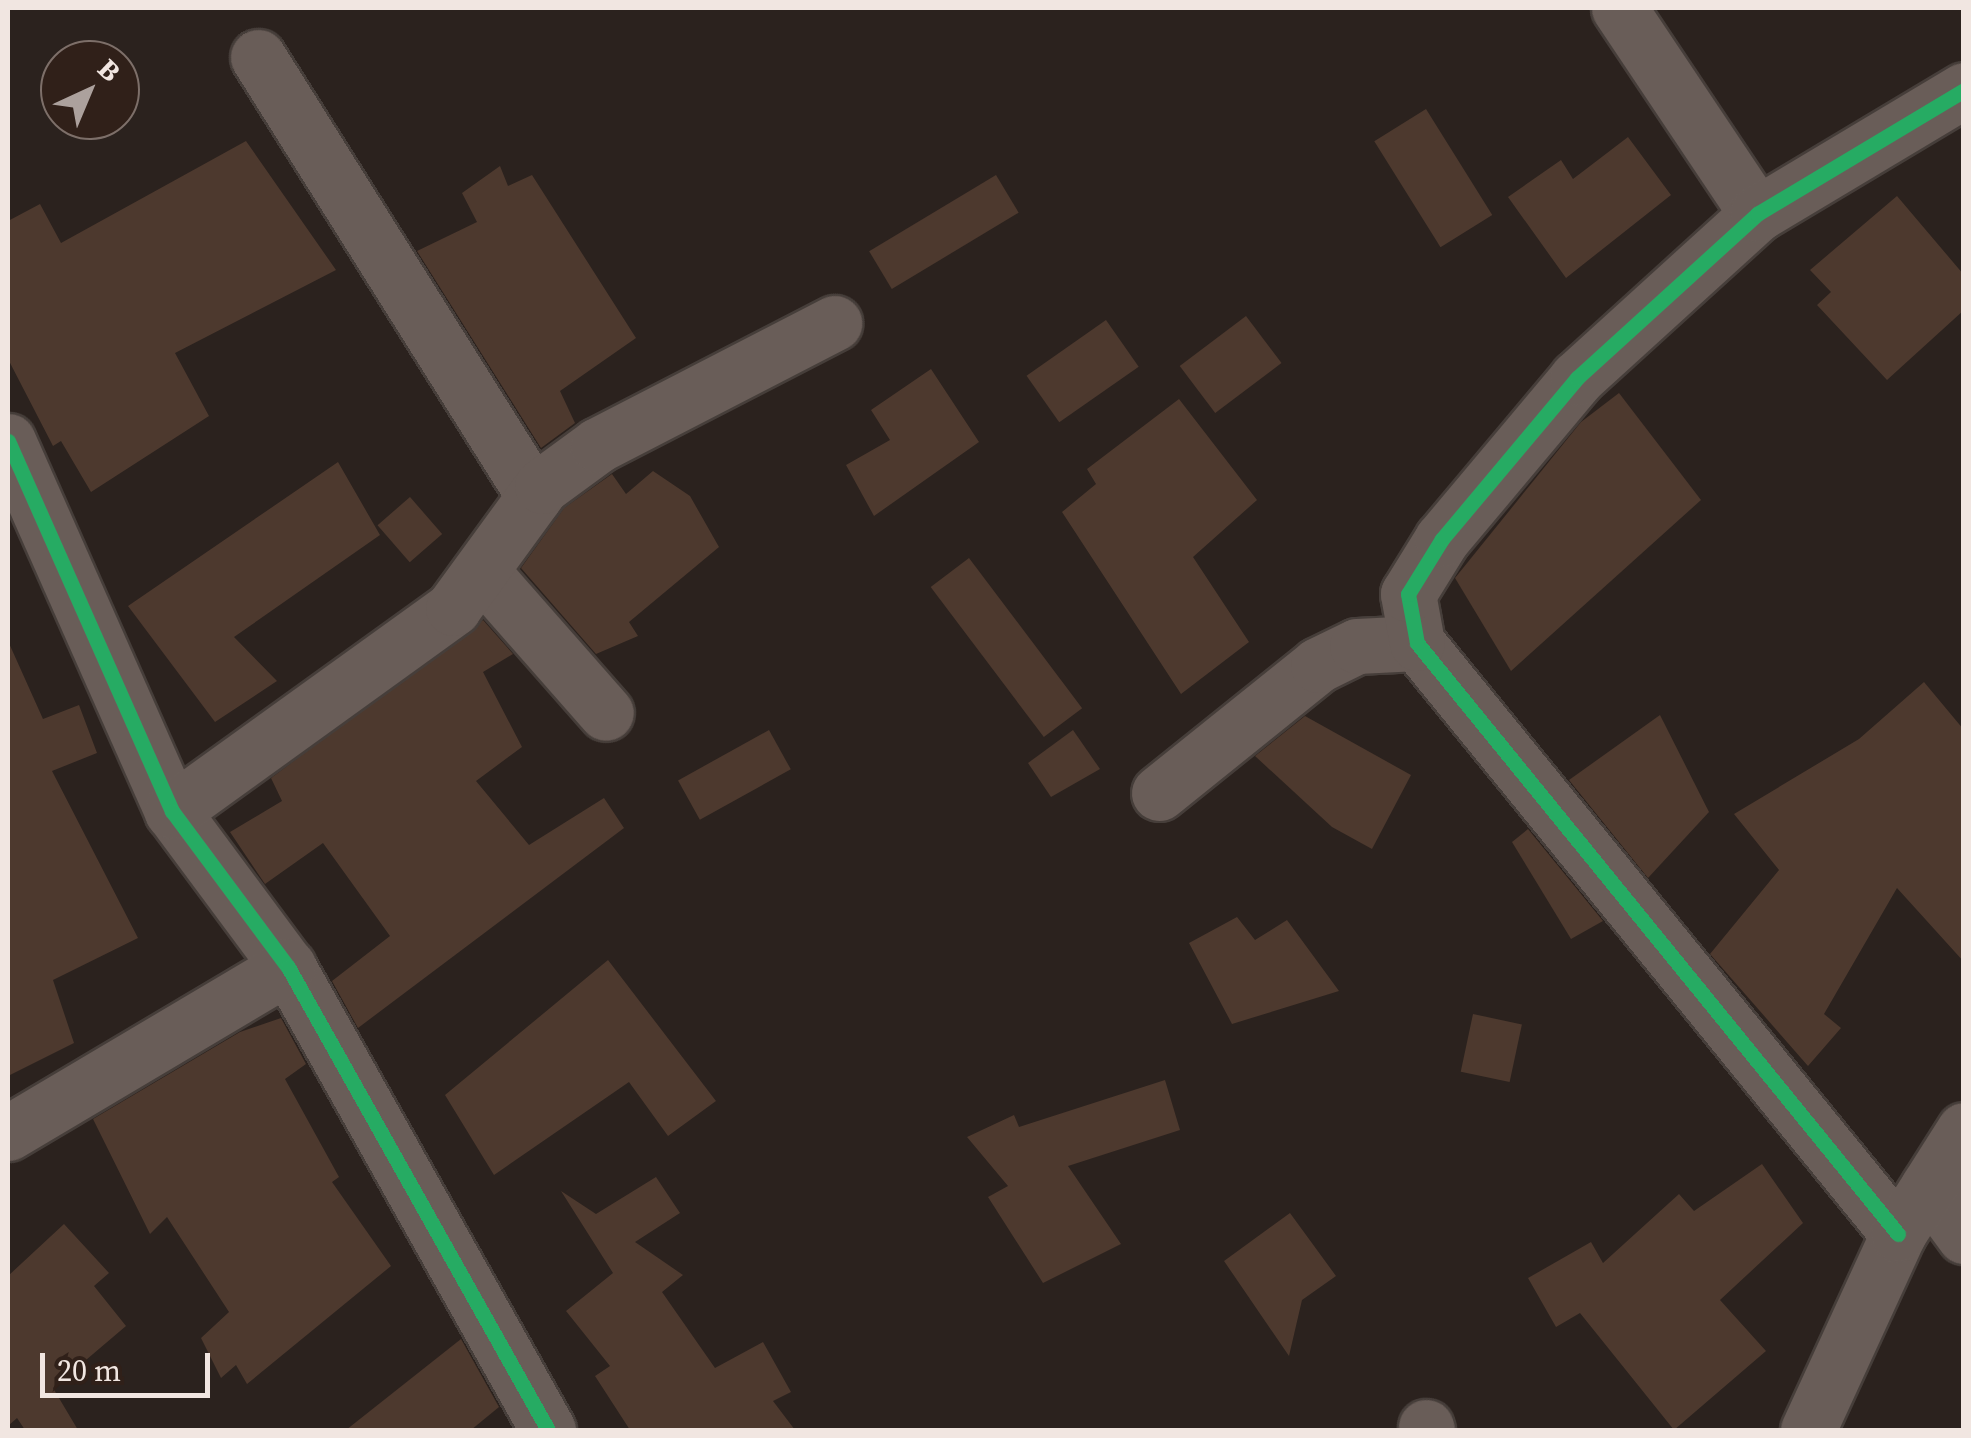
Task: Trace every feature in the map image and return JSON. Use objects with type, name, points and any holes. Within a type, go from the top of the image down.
[{"type":"street","points":[[1619,8],[1758,214]]},
{"type":"street","points":[[258,56],[534,496]]},
{"type":"street","points":[[1898,1234],[1417,643],[1408,594],[1442,539],[1577,378],[1758,214],[1964,90]]},
{"type":"street","points":[[172,811],[453,608],[483,572],[534,496],[598,445],[834,323]]},
{"type":"street","points":[[8,441],[172,811],[288,967],[548,1430]]},
{"type":"street","points":[[483,572],[606,713]]},
{"type":"street","points":[[1159,793],[1318,666],[1357,646],[1417,643]]},
{"type":"street","points":[[8,1133],[288,967]]},
{"type":"street","points":[[1808,1430],[1898,1234],[1964,1130]]},
{"type":"street","points":[[1928,1187],[1964,1236]]},
{"type":"building","points":[[1426,109],[1492,215],[1441,247],[1374,141]]},
{"type":"building","points":[[1628,137],[1671,195],[1566,278],[1508,197],[1561,160],[1573,179]]},
{"type":"building","points":[[246,141],[336,270],[175,353],[209,416],[91,492],[61,441],[53,446],[8,359],[8,221],[40,204],[61,243]]},
{"type":"building","points":[[500,166],[508,186],[532,175],[636,338],[560,391],[575,423],[541,448],[417,251],[477,222],[462,193]]},
{"type":"building","points":[[996,175],[1019,213],[892,289],[869,251]]},
{"type":"building","points":[[1897,196],[1964,275],[1964,310],[1887,380],[1817,305],[1831,292],[1810,270]]},
{"type":"building","points":[[1246,316],[1282,363],[1215,413],[1180,366]]},
{"type":"building","points":[[1106,320],[1139,367],[1059,422],[1027,376]]},
{"type":"building","points":[[931,369],[979,442],[874,516],[846,465],[890,440],[871,410]]},
{"type":"building","points":[[1619,393],[1701,500],[1511,671],[1455,578],[1581,422]]},
{"type":"building","points":[[1179,399],[1257,500],[1193,557],[1249,642],[1181,694],[1062,512],[1096,484],[1087,469]]},
{"type":"building","points":[[338,462],[380,535],[234,637],[277,681],[215,722],[128,606]]},
{"type":"building","points":[[653,471],[690,496],[719,547],[629,622],[638,636],[596,654],[521,568],[564,508],[612,474],[626,494]]},
{"type":"building","points":[[410,497],[442,534],[410,562],[378,525]]},
{"type":"building","points":[[969,558],[1082,708],[1044,737],[931,587]]},
{"type":"building","points":[[483,620],[513,654],[483,672],[522,747],[476,781],[529,845],[604,798],[624,828],[358,1028],[332,981],[390,936],[323,843],[265,884],[230,832],[282,801],[271,778]]},
{"type":"building","points":[[8,641],[43,719],[79,705],[97,753],[52,771],[138,938],[53,980],[74,1043],[8,1076]]},
{"type":"building","points":[[1924,682],[1964,730],[1964,962],[1897,888],[1824,1014],[1841,1028],[1808,1066],[1710,954],[1779,870],[1734,814],[1859,739]]},
{"type":"building","points":[[1660,715],[1709,812],[1648,878],[1569,780]]},
{"type":"building","points":[[1305,716],[1411,775],[1372,849],[1332,827],[1255,756]]},
{"type":"building","points":[[769,730],[791,769],[700,820],[678,780]]},
{"type":"building","points":[[1073,730],[1100,769],[1051,797],[1028,763]]},
{"type":"building","points":[[1528,829],[1603,921],[1571,939],[1512,842]]},
{"type":"building","points":[[1237,917],[1255,940],[1287,920],[1339,991],[1232,1024],[1189,943]]},
{"type":"building","points":[[608,960],[716,1101],[668,1136],[629,1082],[494,1175],[445,1095]]},
{"type":"building","points":[[1473,1014],[1522,1024],[1510,1082],[1461,1072]]},
{"type":"building","points":[[281,1018],[306,1064],[285,1079],[339,1177],[332,1182],[391,1266],[247,1384],[236,1365],[221,1378],[201,1338],[229,1312],[167,1217],[150,1234],[93,1119],[240,1032]]},
{"type":"building","points":[[1165,1080],[1180,1130],[1068,1166],[1121,1244],[1043,1283],[988,1197],[1008,1186],[967,1137],[1014,1115],[1019,1127]]},
{"type":"building","points":[[1762,1164],[1803,1223],[1720,1300],[1766,1351],[1674,1430],[1580,1313],[1556,1327],[1528,1278],[1591,1242],[1603,1263],[1679,1194],[1694,1211]]},
{"type":"building","points":[[656,1177],[680,1213],[635,1242],[683,1275],[662,1292],[715,1368],[763,1342],[791,1392],[773,1401],[795,1430],[630,1430],[595,1376],[610,1366],[566,1311],[613,1273],[561,1191],[596,1214]]},
{"type":"building","points":[[1290,1213],[1336,1276],[1302,1300],[1289,1356],[1224,1261]]},
{"type":"building","points":[[64,1224],[109,1273],[94,1286],[126,1326],[53,1388],[78,1430],[25,1430],[17,1418],[8,1426],[8,1276]]},
{"type":"building","points":[[461,1339],[499,1407],[471,1430],[346,1430]]},
{"type":"cycle path","points":[[1898,1234],[1417,643],[1408,594],[1442,539],[1577,378],[1757,214],[1964,90]]},
{"type":"cycle path","points":[[8,441],[172,811],[288,967],[548,1430]]}]
